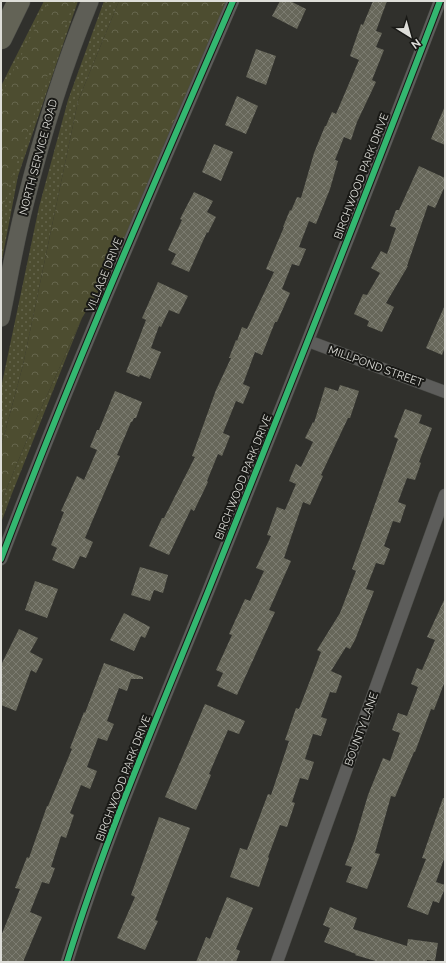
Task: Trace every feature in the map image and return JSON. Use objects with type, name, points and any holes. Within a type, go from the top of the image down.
[{"type":"highway","points":[[1,38],[19,1]]},
{"type":"main road","name":"NORTH SERVICE ROAD","points":[[1,318],[24,205],[53,100],[90,1]]},
{"type":"street","name":"VILLAGE DRIVE","points":[[1,559],[33,475],[124,252],[233,1]]},
{"type":"street","name":"BIRCHWOOD PARK DRIVE","points":[[67,962],[77,929],[114,827],[308,341],[440,1]]},
{"type":"street","name":"MILLPOND STREET","points":[[308,341],[445,392]]},
{"type":"street","name":"BOUNTY LANE","points":[[279,961],[445,496]]},
{"type":"green space","points":[[44,1],[78,1],[18,176],[1,265],[1,86]]},
{"type":"green space","points":[[49,1],[74,1],[11,179],[1,216],[1,95]]},
{"type":"green space","points":[[104,1],[119,1],[78,101],[23,365],[1,447],[1,388],[39,207],[68,100]]},
{"type":"green space","points":[[119,1],[233,1],[127,245],[82,318],[29,435],[1,502],[1,447],[23,365],[78,101]]},
{"type":"green space","points":[[82,318],[1,523],[1,502],[29,435]]},
{"type":"building","points":[[280,1],[290,1],[306,9],[297,29],[272,16]]},
{"type":"building","points":[[373,1],[387,1],[376,31],[382,33],[376,47],[384,50],[372,80],[376,82],[357,122],[351,140],[344,137],[335,160],[338,161],[330,189],[316,224],[309,221],[299,247],[306,249],[299,266],[292,264],[282,289],[290,293],[277,322],[275,322],[262,355],[255,352],[243,384],[250,387],[243,404],[236,401],[223,433],[230,436],[222,456],[218,454],[207,481],[208,482],[194,511],[191,509],[169,555],[149,546],[162,518],[164,518],[195,457],[192,456],[216,390],[231,358],[229,358],[236,340],[237,341],[242,327],[247,329],[274,272],[266,269],[290,210],[291,211],[297,197],[301,198],[314,153],[325,126],[332,112],[336,114],[359,60],[350,56],[361,24],[363,25]]},
{"type":"building","points":[[256,49],[276,56],[266,85],[246,77]]},
{"type":"building","points":[[237,96],[258,106],[246,134],[225,125]]},
{"type":"building","points":[[445,106],[445,145],[431,139]]},
{"type":"building","points":[[214,144],[233,152],[221,181],[202,172]]},
{"type":"building","points":[[419,166],[445,178],[445,186],[435,208],[428,205],[408,266],[386,303],[394,307],[382,332],[367,326],[369,321],[354,314],[363,294],[367,295],[380,273],[371,268],[381,251],[387,254],[396,228],[390,226],[396,210],[399,210]]},
{"type":"building","points":[[194,192],[213,201],[207,212],[216,217],[208,233],[207,232],[189,272],[171,264],[176,254],[168,250],[182,220],[180,219]]},
{"type":"building","points":[[158,282],[188,296],[179,314],[169,310],[161,327],[159,326],[151,348],[161,352],[150,379],[126,372],[146,320],[142,318]]},
{"type":"building","points":[[445,305],[445,347],[442,355],[426,348]]},
{"type":"building","points":[[340,385],[359,391],[350,418],[348,418],[321,475],[323,476],[310,505],[303,502],[284,558],[291,561],[269,610],[275,612],[237,695],[217,686],[223,673],[216,670],[232,635],[229,634],[245,599],[250,601],[264,571],[256,568],[271,536],[267,535],[277,507],[285,510],[296,484],[289,481],[296,464],[301,467],[313,442],[305,438],[313,422],[314,423],[325,387],[338,391]]},
{"type":"building","points":[[115,391],[142,402],[136,418],[134,418],[131,422],[117,455],[120,456],[85,538],[93,542],[86,558],[80,556],[74,569],[52,560],[57,548],[51,545],[64,512],[61,511],[77,476],[84,480],[97,450],[90,447],[97,430],[99,430]]},
{"type":"building","points":[[405,409],[422,415],[419,423],[432,428],[419,462],[421,463],[415,480],[407,478],[398,502],[406,505],[400,523],[393,521],[384,546],[390,549],[384,565],[376,563],[366,589],[374,591],[355,640],[350,649],[346,647],[331,671],[342,676],[336,693],[330,692],[321,717],[327,719],[321,736],[313,734],[305,759],[314,762],[308,780],[300,778],[292,802],[295,803],[287,827],[280,825],[259,887],[230,877],[240,848],[247,850],[268,794],[271,795],[289,741],[285,740],[296,708],[299,709],[321,652],[317,650],[340,613],[356,571],[352,569],[398,439],[394,437]]},
{"type":"building","points":[[140,567],[168,575],[163,593],[154,590],[150,601],[131,595]]},
{"type":"building","points":[[35,581],[58,589],[47,618],[25,610]]},
{"type":"building","points":[[445,598],[445,681],[434,710],[431,709],[415,752],[395,797],[391,796],[375,853],[380,854],[367,889],[346,882],[352,867],[345,865],[355,839],[368,795],[383,758],[390,761],[400,733],[392,730],[398,713],[407,716],[418,687],[411,684],[417,668],[422,670],[435,640],[427,637]]},
{"type":"building","points":[[124,613],[150,627],[145,638],[141,636],[134,651],[110,640]]},
{"type":"building","points":[[19,629],[38,638],[30,652],[43,659],[36,673],[31,670],[16,711],[1,705],[1,665]]},
{"type":"building","points":[[104,663],[143,677],[143,679],[131,679],[127,691],[119,688],[107,721],[114,724],[107,741],[98,738],[87,767],[97,771],[90,789],[81,785],[70,813],[74,815],[66,838],[61,836],[51,867],[55,868],[49,884],[42,882],[30,912],[42,917],[23,962],[1,962],[1,936],[20,889],[15,888],[27,857],[29,858],[47,806],[72,749],[70,748]]},
{"type":"building","points":[[205,704],[245,721],[239,734],[228,730],[209,774],[211,775],[196,810],[165,797]]},
{"type":"building","points":[[443,798],[445,798],[445,856],[436,882],[445,885],[445,888],[439,903],[433,901],[428,915],[407,907],[426,859],[422,858]]},
{"type":"building","points":[[159,817],[190,828],[155,920],[158,921],[145,950],[117,938],[135,897],[131,895]]},
{"type":"building","points":[[227,897],[253,908],[236,949],[240,951],[236,962],[196,962],[206,937],[210,939]]},
{"type":"building","points":[[330,907],[357,918],[353,929],[407,946],[408,939],[438,943],[435,961],[379,962],[355,955],[356,954],[324,942],[330,928],[323,925]]},
{"type":"cycle path","points":[[1,559],[56,419],[143,209],[233,1]]},
{"type":"cycle path","points":[[67,962],[82,915],[134,774],[297,369],[440,1]]}]
